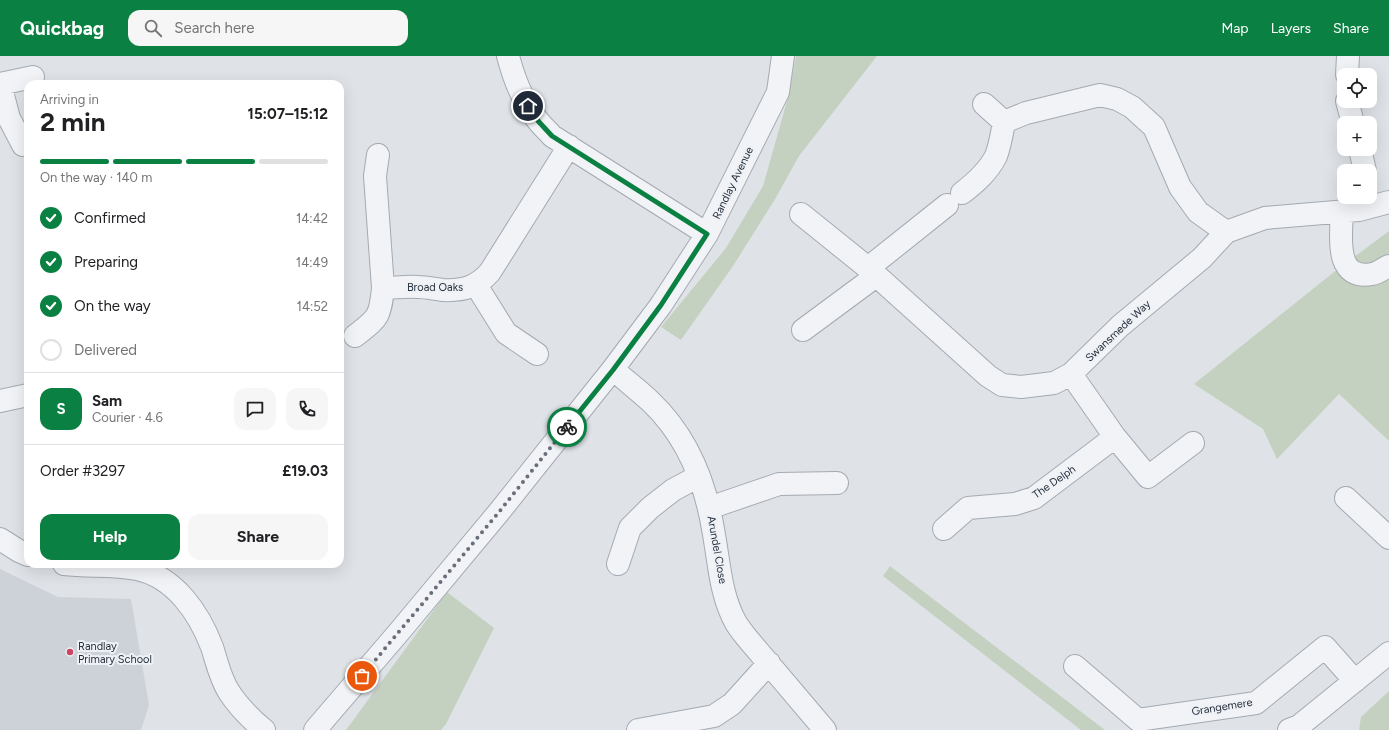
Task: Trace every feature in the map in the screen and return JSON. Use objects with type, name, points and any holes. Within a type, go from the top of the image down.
[{"type":"street","points":[[508,56],[511,67],[528,106],[539,122],[552,136],[707,234]]},
{"type":"street","name":"Randlay Avenue","points":[[315,730],[499,512],[613,370],[661,305],[707,234],[778,92],[783,56]]},
{"type":"street","points":[[1347,68],[1348,56]]},
{"type":"street","points":[[20,145],[9,118],[0,84],[33,77]]},
{"type":"street","points":[[1004,122],[1026,113],[1100,95],[1117,99],[1132,107],[1154,127],[1180,187],[1198,212],[1226,232]]},
{"type":"street","points":[[984,104],[1004,122]]},
{"type":"street","points":[[803,330],[872,272],[954,199],[976,182],[996,156],[1004,122]]},
{"type":"street","name":"Broad Oaks","points":[[383,288],[419,286],[443,290],[464,289],[476,285],[484,279],[490,272],[569,146]]},
{"type":"street","points":[[355,336],[377,317],[381,308],[383,288],[375,176],[378,155]]},
{"type":"street","name":"Swansmede Way","points":[[801,214],[872,272],[988,376],[1002,385],[1021,387],[1054,383],[1071,374],[1120,326],[1202,258],[1226,232],[1265,218],[1359,210],[1378,199]]},
{"type":"street","points":[[1342,212],[1341,251],[1344,262],[1350,270],[1359,274],[1373,274],[1389,266]]},
{"type":"street","points":[[476,285],[506,333],[537,354]]},
{"type":"street","name":"Arundel Close","points":[[613,370],[650,400],[661,412],[682,441],[699,476],[709,508],[722,583],[736,624],[825,730]]},
{"type":"street","points":[[1071,374],[1115,437],[1148,477],[1193,443]]},
{"type":"street","points":[[0,400],[24,396]]},
{"type":"street","name":"The Delph","points":[[944,529],[968,508],[1015,504],[1034,498],[1115,437]]},
{"type":"street","points":[[618,564],[630,528],[650,508],[673,490],[699,476]]},
{"type":"street","points":[[709,508],[779,484],[837,483]]},
{"type":"street","points":[[1346,498],[1389,538]]},
{"type":"street","points":[[0,539],[24,553]]},
{"type":"street","points":[[132,568],[157,577],[177,590],[190,605],[203,625],[218,668],[229,692],[243,710],[264,730]]},
{"type":"street","name":"Grangemere","points":[[1075,666],[1138,720],[1256,703],[1325,647],[1355,681]]},
{"type":"street","points":[[1290,730],[1299,726],[1389,653]]},
{"type":"street","points":[[638,730],[714,716],[732,704],[769,663]]},
{"type":"shaded area","name":"Randlay Primary School","points":[[0,569],[58,597],[131,599],[149,705],[141,730],[0,730]]},
{"type":"green space","points":[[796,56],[877,56],[799,156],[774,201],[733,266],[681,340],[661,327],[726,248],[763,186],[789,94]]},
{"type":"green space","points":[[1389,231],[1389,441],[1339,394],[1277,459],[1263,429],[1194,384],[1334,272]]},
{"type":"green space","points":[[890,566],[1105,730],[1081,730],[883,576]]},
{"type":"green space","points":[[447,592],[494,628],[446,724],[441,730],[346,730]]},
{"type":"green space","points":[[1389,691],[1389,730],[1359,730],[1361,717]]},
{"type":"way so far","points":[[362,676],[499,512],[567,427]]},
{"type":"place","name":"Randlay Primary School","points":[[70,652]]},
{"type":"route","points":[[528,106],[539,122],[552,136],[707,234],[661,305],[613,370],[567,427]]}]
